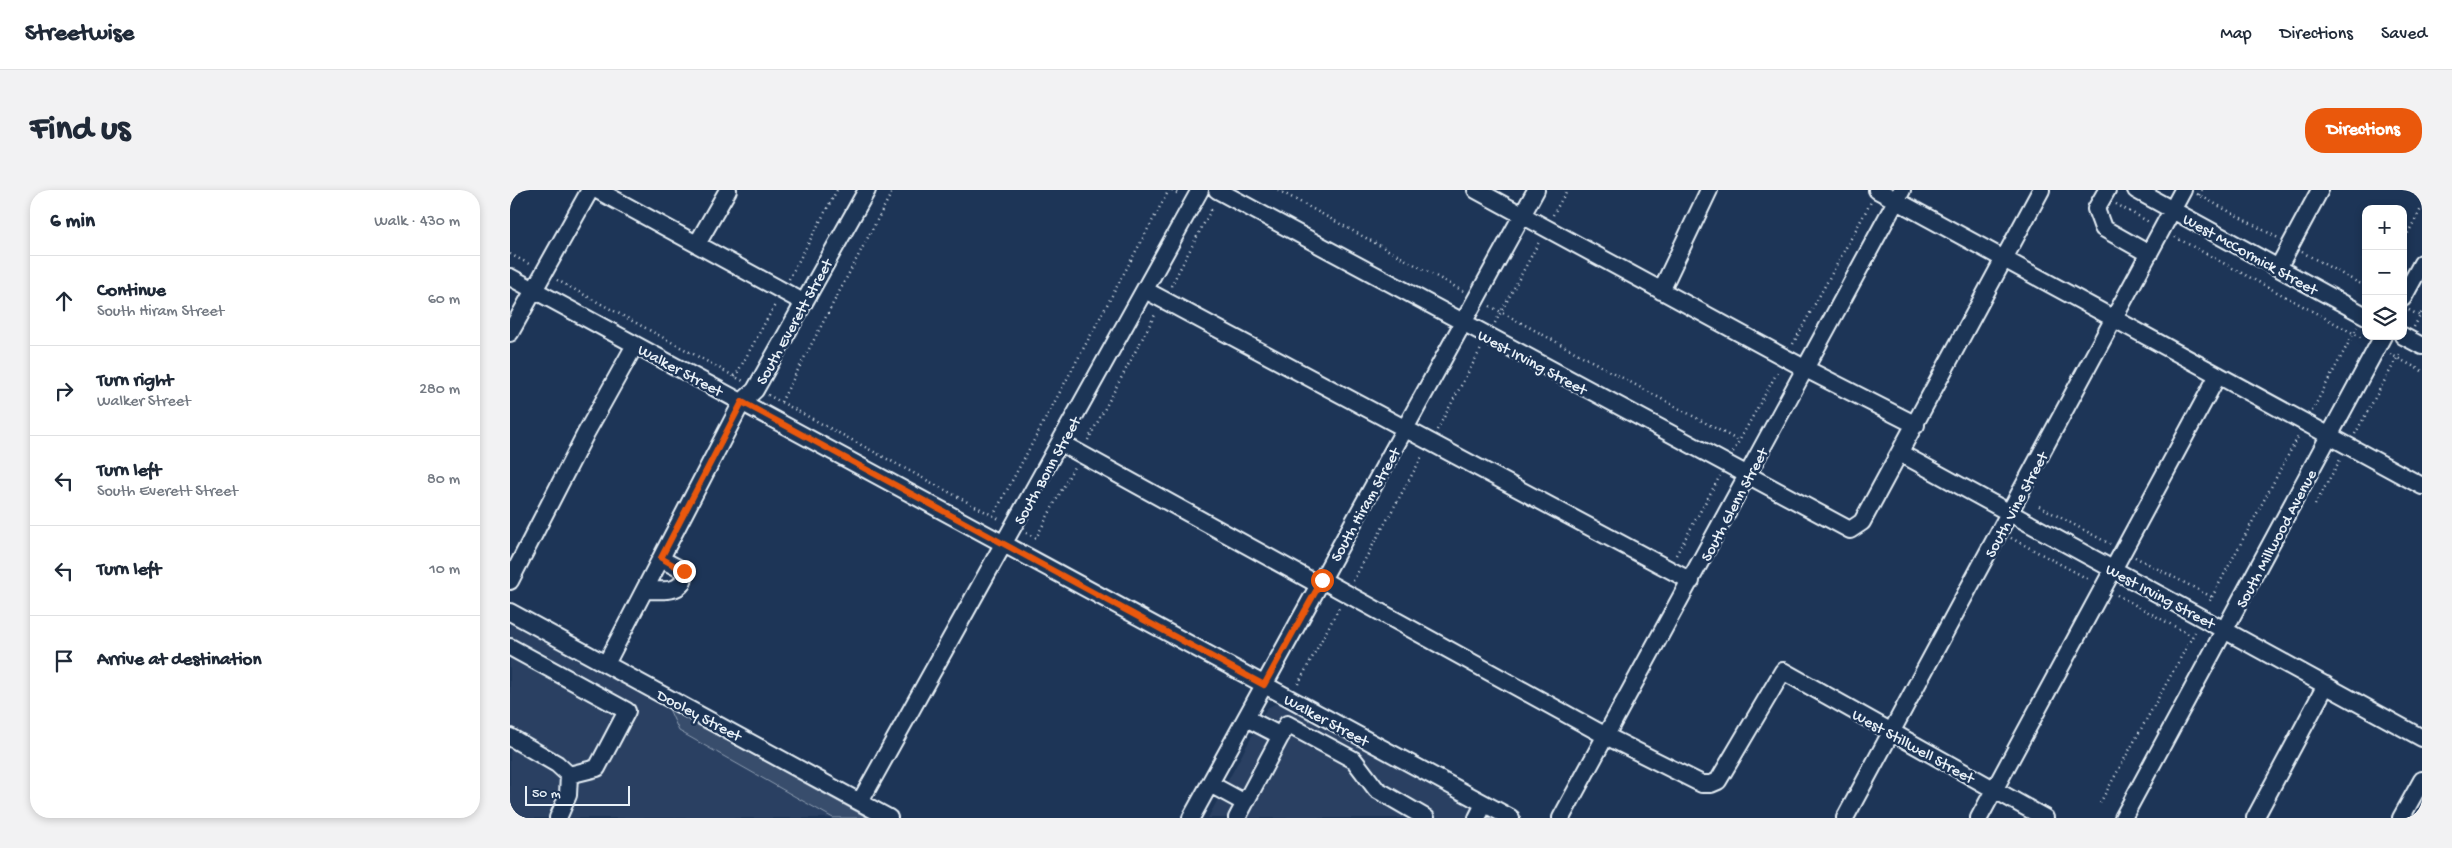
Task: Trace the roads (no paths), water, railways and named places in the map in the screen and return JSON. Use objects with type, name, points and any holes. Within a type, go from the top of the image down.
[{"type":"street","points":[[510,333],[590,190]]},
{"type":"street","points":[[597,190],[803,302]]},
{"type":"street","points":[[697,244],[728,190]]},
{"type":"street","name":"South Everett Street","points":[[606,664],[742,402],[754,390],[867,190]]},
{"type":"street","name":"West Irving Street","points":[[1217,190],[1463,324],[1850,530],[1862,522],[1900,453],[2422,738]]},
{"type":"street","points":[[1476,190],[1785,358],[1916,425]]},
{"type":"street","name":"South Hiram Street","points":[[1192,818],[1536,190]]},
{"type":"street","points":[[1661,291],[1709,190]]},
{"type":"street","points":[[1877,190],[1899,195],[2004,259],[2422,486]]},
{"type":"street","points":[[1900,453],[2041,190]]},
{"type":"street","name":"West McCormick Street","points":[[2136,190],[2362,314]]},
{"type":"street","name":"South Vine Street","points":[[1846,818],[2183,190]]},
{"type":"street","points":[[2278,268],[2320,190]]},
{"type":"street","points":[[2105,193],[2096,209],[2103,228],[2149,254]]},
{"type":"street","name":"South Glenn Street","points":[[1562,818],[1899,195]]},
{"type":"street","name":"South Bonn Street","points":[[860,802],[1015,527],[1197,196]]},
{"type":"street","points":[[2405,295],[2422,263]]},
{"type":"street","name":"Walker Street","points":[[510,277],[1511,818]]},
{"type":"street","points":[[1145,290],[1691,582]]},
{"type":"street","points":[[2407,338],[2422,346]]},
{"type":"street","name":"South Millwood Avenue","points":[[2123,818],[2380,342]]},
{"type":"street","points":[[510,581],[586,433],[636,345]]},
{"type":"street","points":[[1979,818],[2218,376]]},
{"type":"street","points":[[1061,443],[1606,736]]},
{"type":"street","points":[[645,590],[669,590],[676,589],[682,585],[684,571],[661,558]]},
{"type":"street","name":"Dooley Street","points":[[510,612],[889,818]]},
{"type":"street","points":[[510,647],[627,710],[597,768],[569,775]]},
{"type":"street","name":"West Stillwell Street","points":[[1606,736],[1702,784],[1712,784],[1718,781],[1783,671],[2045,818]]},
{"type":"street","points":[[2255,818],[2326,685]]},
{"type":"street","points":[[1246,718],[1281,736]]},
{"type":"street","points":[[1237,818],[1287,724],[1354,760],[1376,789],[1426,818]]},
{"type":"street","points":[[510,737],[557,764],[569,775]]},
{"type":"street","points":[[1362,770],[1376,745]]},
{"type":"street","points":[[558,818],[568,795],[569,775]]},
{"type":"street","points":[[2401,818],[2422,780]]},
{"type":"street","points":[[1210,784],[1245,803]]},
{"type":"street","points":[[1476,818],[1484,804]]}]
